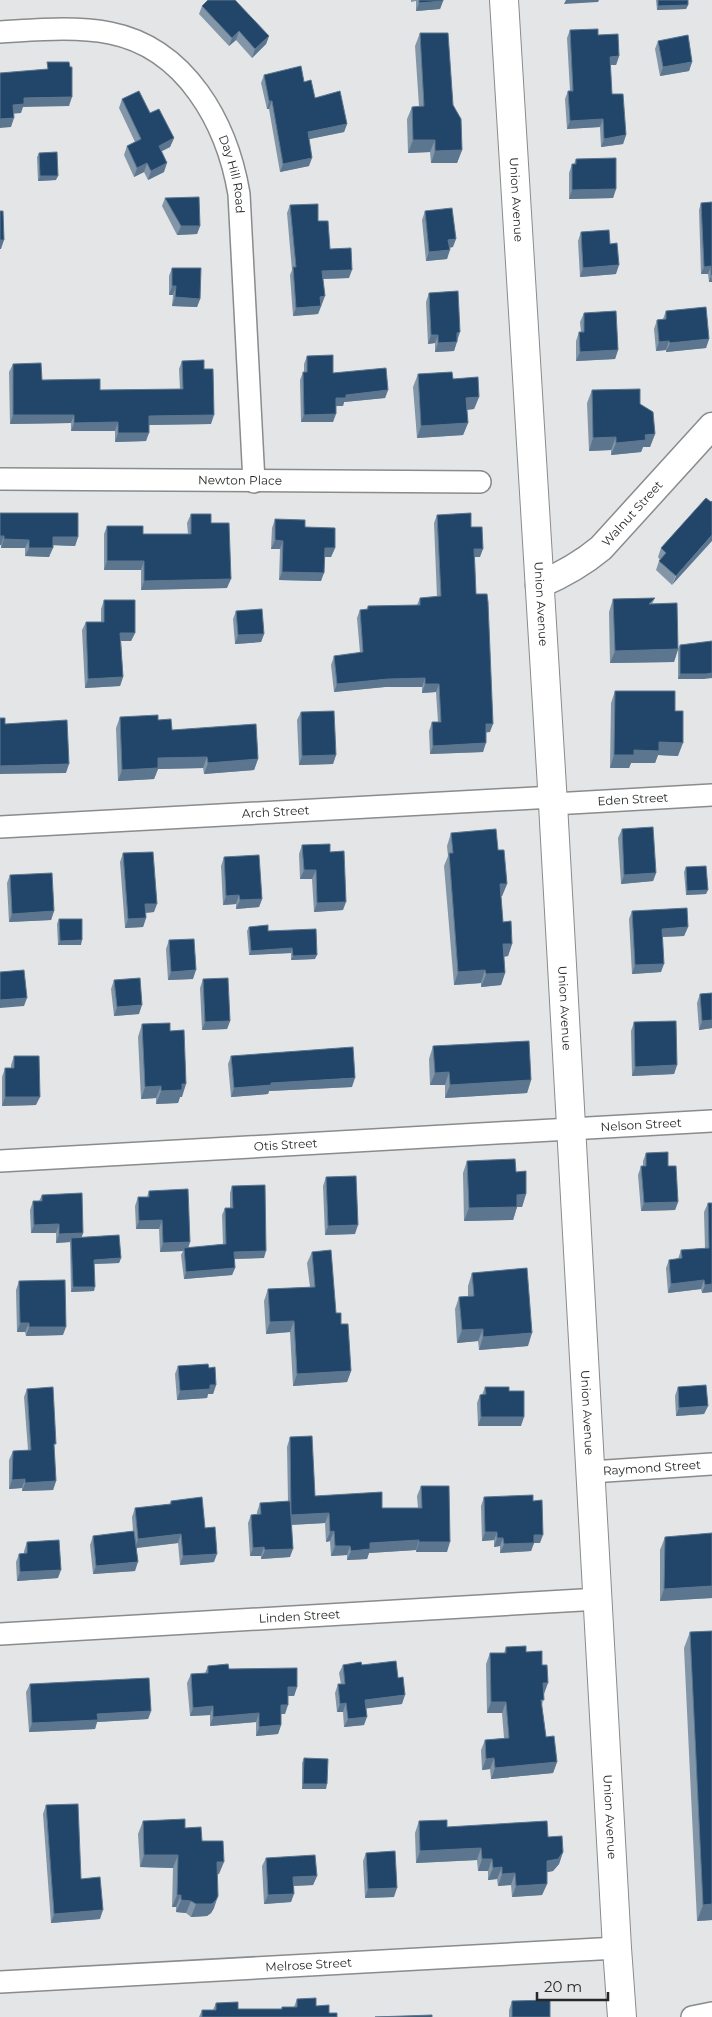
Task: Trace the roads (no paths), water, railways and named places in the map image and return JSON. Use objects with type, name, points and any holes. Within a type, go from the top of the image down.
[{"type":"main road","name":"Union Avenue","points":[[504,0],[553,800],[622,2017]]},
{"type":"street","name":"Day Hill Road","points":[[0,32],[82,30],[110,33],[135,41],[158,52],[175,66],[192,83],[207,103],[228,147],[239,194],[254,482]]},
{"type":"street","name":"Walnut Street","points":[[539,585],[560,576],[582,563],[601,548],[712,426]]},
{"type":"street","name":"Newton Place","points":[[0,479],[480,482]]},
{"type":"street","name":"Eden Street","points":[[553,800],[712,795]]},
{"type":"street","name":"Arch Street","points":[[0,827],[553,800]]},
{"type":"street","name":"Nelson Street","points":[[572,1130],[712,1121]]},
{"type":"street","name":"Otis Street","points":[[0,1161],[572,1130]]},
{"type":"street","name":"Raymond Street","points":[[591,1472],[712,1464]]},
{"type":"street","name":"Linden Street","points":[[0,1634],[599,1599]]},
{"type":"street","name":"Melrose Street","points":[[0,1982],[617,1948]]},
{"type":"street","points":[[692,2017],[712,2013]]}]
